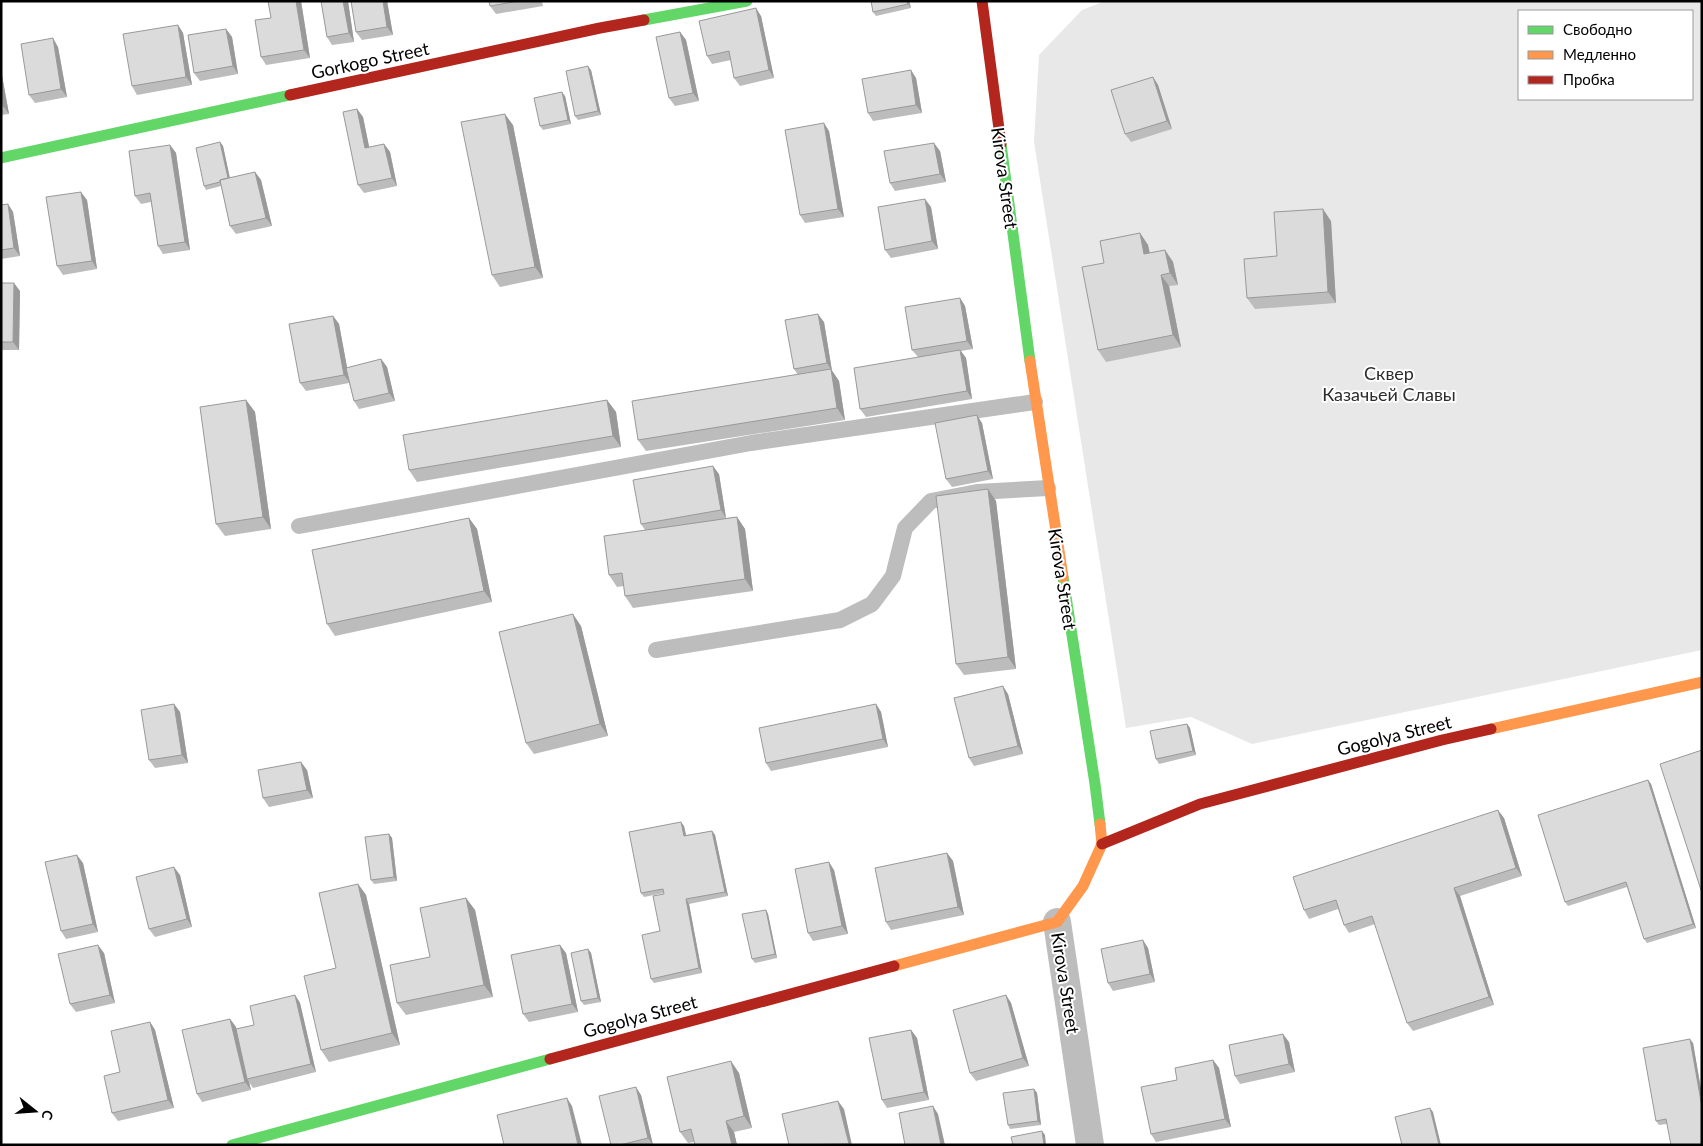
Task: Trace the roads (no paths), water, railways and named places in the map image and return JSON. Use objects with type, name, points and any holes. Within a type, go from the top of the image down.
[{"type":"main road","name":"Gorkogo Street","points":[[1,158],[600,28],[747,1]]},
{"type":"main road","name":"Kirova Street","points":[[982,1],[1035,402],[1095,784],[1102,844],[1083,886],[1057,922]]},
{"type":"main road","name":"Gogolya Street","points":[[1102,844],[1200,804],[1442,740],[1702,682]]},
{"type":"main road","name":"Gogolya Street","points":[[232,1145],[1057,922]]},
{"type":"street","name":"Kirova Street","points":[[1057,922],[1090,1145]]},
{"type":"lane","points":[[299,526],[751,443],[1035,402]]},
{"type":"lane","points":[[656,650],[840,620],[872,604],[893,576],[905,528],[931,501],[977,492],[1048,488]]},
{"type":"park label","name":"Сквер Казачьей Славы","points":[[1389,383]]}]
